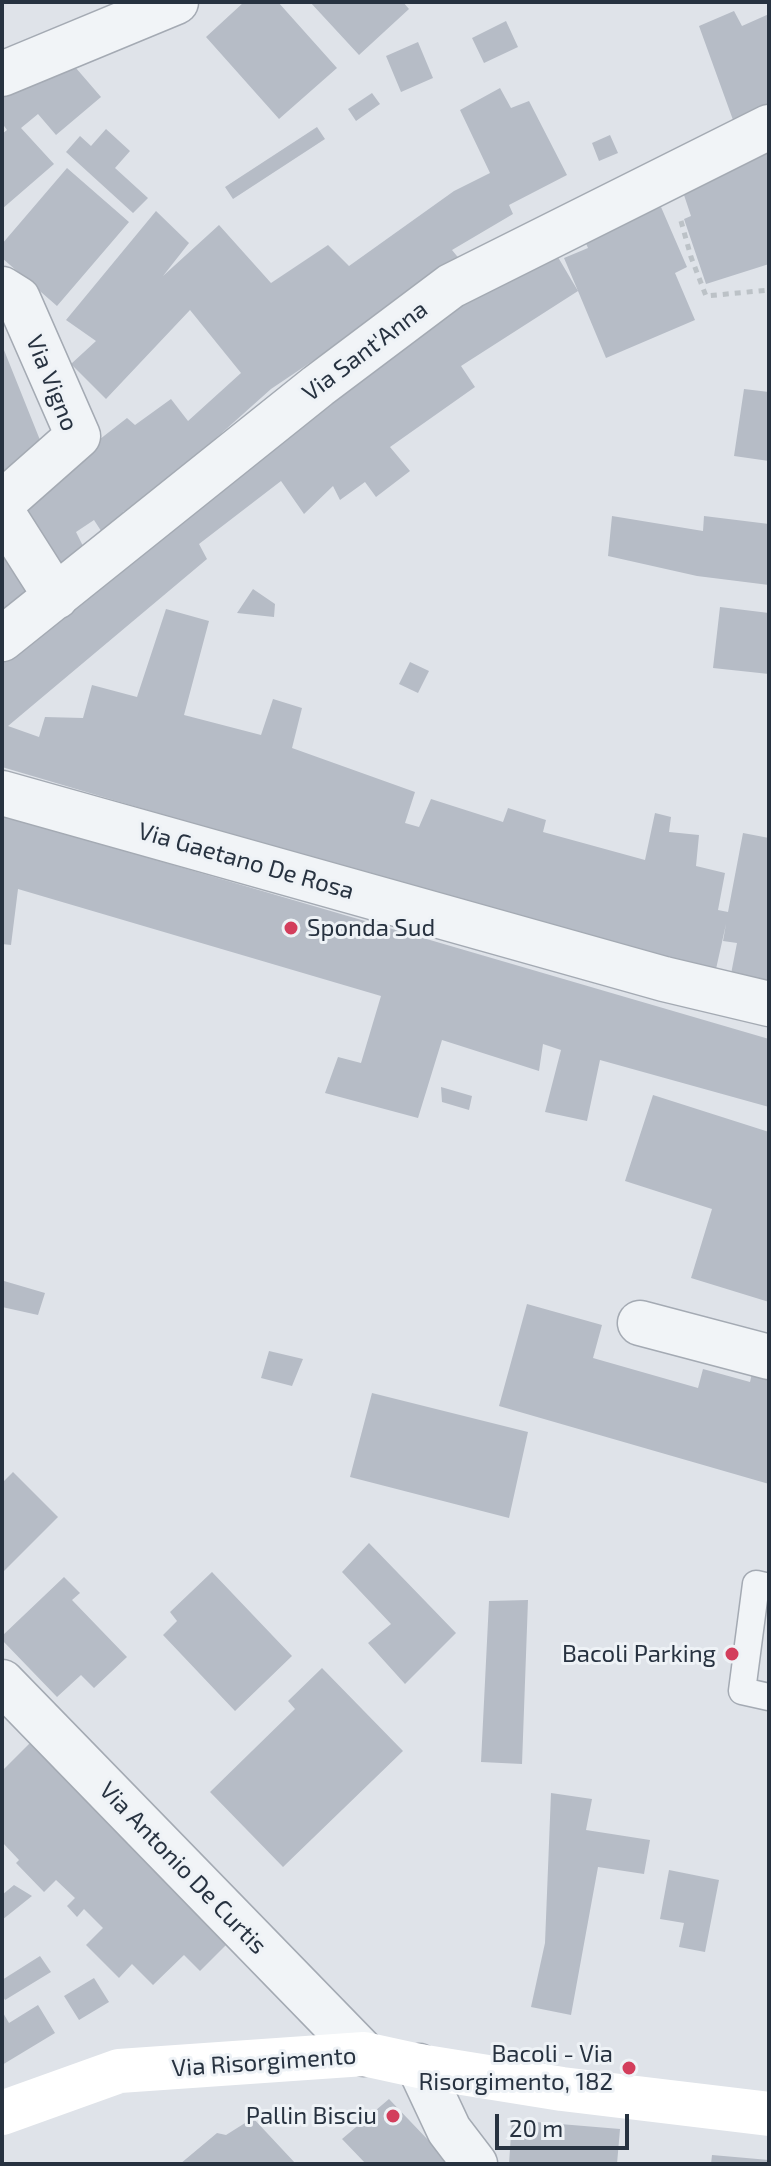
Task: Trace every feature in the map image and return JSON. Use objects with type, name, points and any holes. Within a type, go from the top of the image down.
[{"type":"main road","name":"Via Risorgimento","points":[[2,2113],[119,2071],[364,2054],[562,2089],[769,2114]]},
{"type":"street","points":[[2,74],[176,2]]},
{"type":"street","name":"Via Sant'Anna","points":[[2,639],[318,386],[451,286],[769,127]]},
{"type":"street","name":"Via Vigno","points":[[2,289],[18,299],[78,436],[2,503]]},
{"type":"street","points":[[2,512],[56,597]]},
{"type":"street","name":"Via Gaetano De Rosa","points":[[2,793],[664,979],[769,1004]]},
{"type":"street","points":[[640,1323],[769,1357]]},
{"type":"street","name":"Via Antonio De Curtis","points":[[2,1682],[364,2054]]},
{"type":"street","points":[[419,2066],[449,2130],[475,2164]]},
{"type":"lane","points":[[769,1587],[756,1584],[742,1691],[769,1697]]},
{"type":"path","points":[[670,177],[691,257],[706,296],[769,290]]},
{"type":"building","points":[[244,2],[278,2],[337,68],[279,119],[206,37]]},
{"type":"building","points":[[310,2],[403,2],[409,9],[359,55]]},
{"type":"building","points":[[734,11],[742,26],[769,14],[769,115],[737,131],[699,26]]},
{"type":"building","points":[[506,21],[518,47],[484,63],[472,38]]},
{"type":"building","points":[[418,42],[433,78],[401,92],[386,56]]},
{"type":"building","points":[[63,53],[101,97],[56,135],[38,114],[21,128],[54,164],[2,209],[2,134],[7,130],[2,123],[2,90],[10,83],[17,92]]},
{"type":"building","points":[[500,88],[511,108],[529,101],[567,175],[509,205],[513,214],[452,250],[461,261],[271,389],[149,498],[123,512],[131,525],[107,540],[94,520],[76,532],[86,552],[56,572],[13,507],[127,418],[135,425],[171,399],[188,421],[241,373],[190,310],[106,399],[71,364],[96,341],[66,320],[156,211],[189,243],[163,276],[219,225],[271,283],[328,245],[349,266],[454,191],[490,173],[460,110]]},
{"type":"building","points":[[372,93],[380,104],[356,121],[348,109]]},
{"type":"building","points":[[317,127],[325,139],[233,199],[225,187]]},
{"type":"building","points":[[106,129],[130,151],[115,168],[148,198],[133,213],[66,152],[80,136],[91,146]]},
{"type":"building","points":[[610,135],[618,153],[599,161],[592,143]]},
{"type":"building","points":[[769,144],[769,264],[706,284],[684,219],[691,216],[681,186]]},
{"type":"building","points":[[67,168],[129,222],[57,306],[2,258],[2,244]]},
{"type":"building","points":[[661,207],[687,267],[675,273],[695,320],[606,358],[564,258],[588,248],[584,239]]},
{"type":"building","points":[[552,247],[578,291],[461,366],[475,387],[390,447],[410,471],[376,497],[365,482],[340,500],[333,486],[304,514],[281,481],[199,544],[207,559],[8,726],[39,737],[45,717],[83,718],[92,685],[137,697],[166,609],[209,621],[184,715],[261,735],[273,699],[302,708],[292,748],[415,792],[405,823],[419,827],[431,799],[503,822],[508,808],[546,820],[543,832],[645,860],[655,813],[671,817],[669,832],[699,835],[696,866],[725,873],[718,910],[728,912],[743,833],[769,838],[769,981],[731,974],[737,943],[723,941],[726,924],[714,978],[2,767],[2,663],[257,450],[466,294]]},
{"type":"building","points":[[2,351],[46,455],[2,472]]},
{"type":"building","points":[[744,389],[769,392],[769,461],[734,456]]},
{"type":"building","points":[[612,516],[703,531],[704,516],[769,524],[769,585],[697,576],[608,556]]},
{"type":"building","points":[[2,518],[39,581],[2,618]]},
{"type":"building","points":[[253,589],[275,604],[274,617],[237,613]]},
{"type":"building","points":[[720,607],[769,613],[769,674],[713,668]]},
{"type":"building","points":[[410,662],[429,671],[418,693],[399,684]]},
{"type":"building","points":[[2,815],[769,1039],[769,1107],[600,1060],[587,1121],[545,1112],[561,1050],[543,1044],[539,1071],[442,1040],[418,1118],[325,1093],[338,1057],[361,1063],[381,996],[18,889],[11,945],[2,944]]},
{"type":"building","points":[[441,1087],[472,1096],[469,1110],[442,1102]]},
{"type":"building","points":[[653,1095],[769,1132],[769,1302],[691,1278],[712,1209],[625,1181]]},
{"type":"building","points":[[4,1281],[45,1293],[38,1315],[2,1307]]},
{"type":"building","points":[[527,1304],[602,1325],[593,1358],[698,1388],[703,1369],[750,1382],[753,1369],[769,1374],[769,1484],[499,1406]]},
{"type":"building","points":[[269,1351],[303,1359],[292,1386],[261,1378]]},
{"type":"building","points":[[372,1393],[528,1432],[509,1518],[350,1477]]},
{"type":"building","points":[[13,1472],[58,1517],[2,1573],[2,1483]]},
{"type":"building","points":[[369,1543],[456,1633],[405,1684],[368,1643],[391,1624],[342,1572]]},
{"type":"building","points":[[212,1572],[292,1656],[235,1711],[163,1635],[177,1621],[170,1612]]},
{"type":"building","points":[[64,1577],[80,1593],[72,1600],[127,1657],[94,1688],[81,1675],[57,1697],[2,1640],[2,1636]]},
{"type":"building","points":[[528,1600],[522,1764],[481,1762],[489,1601]]},
{"type":"building","points":[[322,1668],[403,1751],[283,1867],[210,1792],[295,1709],[288,1701]]},
{"type":"building","points":[[31,1742],[230,1941],[200,1971],[184,1955],[153,1985],[132,1964],[119,1978],[86,1945],[103,1928],[84,1909],[77,1917],[67,1906],[75,1898],[56,1880],[44,1892],[16,1863],[19,1860],[2,1842],[2,1771]]},
{"type":"building","points":[[551,1793],[592,1799],[586,1830],[650,1840],[644,1874],[598,1867],[571,2015],[531,2007],[545,1943]]},
{"type":"building","points":[[669,1870],[719,1880],[705,1952],[679,1947],[684,1923],[660,1919]]},
{"type":"building","points":[[14,1885],[32,1896],[2,1920],[2,1895]]},
{"type":"building","points":[[40,1956],[51,1972],[5,2000],[2,1980]]},
{"type":"building","points":[[94,1978],[109,2002],[79,2020],[64,1996]]},
{"type":"building","points":[[38,2005],[55,2033],[2,2065],[2,2011],[9,2023]]},
{"type":"building","points":[[389,2099],[451,2164],[366,2164],[342,2139]]},
{"type":"building","points":[[253,2118],[296,2164],[180,2164],[217,2133],[226,2135]]},
{"type":"building","points":[[512,2120],[620,2129],[617,2164],[509,2164]]},
{"type":"building","points":[[712,2155],[769,2160],[769,2164],[711,2164]]},
{"type":"place","name":"Sponda Sud","points":[[291,928]]},
{"type":"place","name":"Bacoli Parking","points":[[732,1654]]},
{"type":"place","name":"Bacoli - Via Risorgimento, 182","points":[[629,2068]]},
{"type":"place","name":"Pallin Bisciu","points":[[393,2116]]}]
